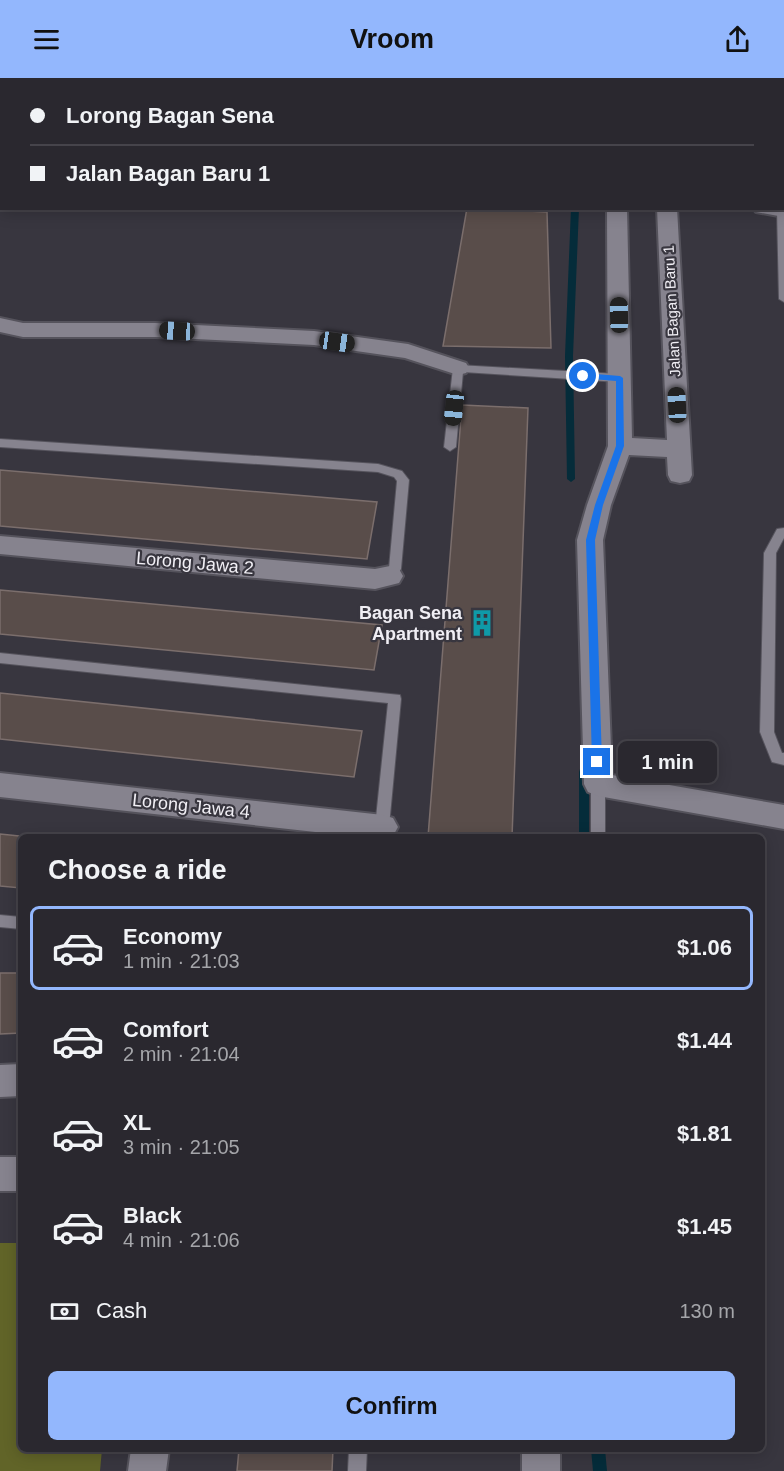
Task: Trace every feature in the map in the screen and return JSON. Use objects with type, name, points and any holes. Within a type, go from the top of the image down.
[{"type":"street","points":[[617,210],[620,446],[599,505],[590,540],[598,784],[784,817]]},
{"type":"street","name":"Jalan Bagan Baru 1","points":[[667,210],[680,476]]},
{"type":"street","points":[[0,325],[23,330],[155,330],[314,338],[408,351],[458,368]]},
{"type":"street","points":[[620,446],[679,449]]},
{"type":"street","name":"Lorong Jawa 2","points":[[0,545],[375,579],[390,576]]},
{"type":"street","name":"Lorong Jawa 4","points":[[0,785],[382,832]]},
{"type":"street","points":[[0,1081],[18,1080]]},
{"type":"street","points":[[0,1174],[18,1174]]},
{"type":"street","points":[[147,1471],[150,1452]]},
{"type":"street","points":[[541,1452],[541,1471]]},
{"type":"lane","points":[[776,210],[784,299]]},
{"type":"lane","points":[[450,447],[458,368],[620,378]]},
{"type":"lane","points":[[0,443],[378,468],[398,474],[403,480],[395,569],[390,576]]},
{"type":"lane","points":[[784,532],[781,532],[770,554],[767,732],[777,758],[784,759]]},
{"type":"lane","points":[[0,658],[395,699],[382,832]]},
{"type":"lane","points":[[598,784],[598,834]]},
{"type":"lane","points":[[0,921],[18,923]]},
{"type":"lane","points":[[357,1471],[358,1452]]},
{"type":"green space","points":[[0,1243],[18,1243],[18,1452],[102,1452],[100,1471],[0,1471]]},
{"type":"building","points":[[467,210],[547,212],[551,348],[443,346]]},
{"type":"building","name":"Bagan Sena Apartment","points":[[462,405],[528,408],[512,834],[428,834]]},
{"type":"building","points":[[0,470],[377,502],[367,559],[0,526]]},
{"type":"building","points":[[0,590],[382,625],[374,670],[0,634]]},
{"type":"building","points":[[0,693],[362,731],[354,777],[0,739]]},
{"type":"building","points":[[0,834],[18,836],[18,888],[0,886]]},
{"type":"building","points":[[0,973],[18,973],[18,1033],[0,1034]]},
{"type":"building","points":[[239,1452],[333,1452],[332,1471],[237,1471]]},
{"type":"waterway","points":[[571,479],[569,356],[575,210]]},
{"type":"waterway","points":[[584,772],[584,834]]},
{"type":"waterway","points":[[598,1452],[600,1471]]},
{"type":"place","name":"Bagan Sena Apartment","points":[[482,623]]},
{"type":"route","points":[[583,376],[620,378],[620,446],[599,505],[590,540],[597,762]]}]
